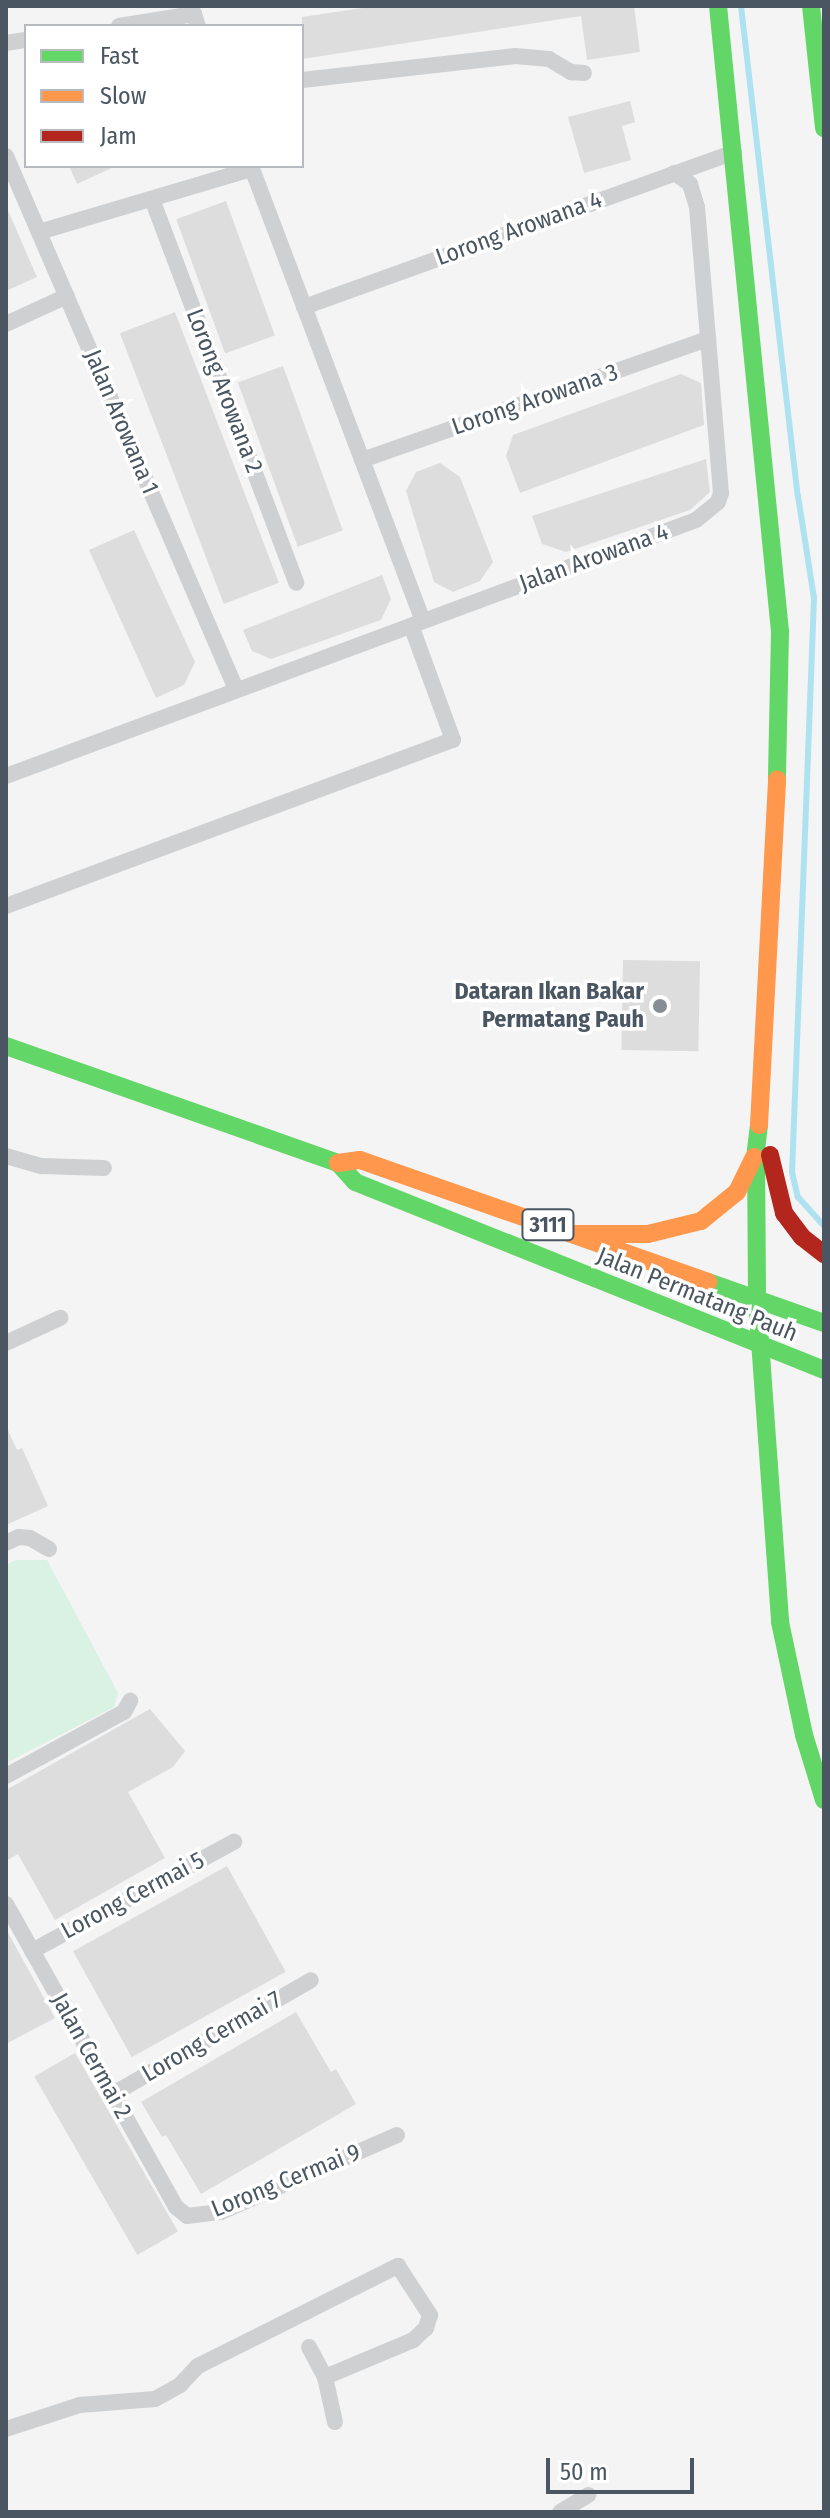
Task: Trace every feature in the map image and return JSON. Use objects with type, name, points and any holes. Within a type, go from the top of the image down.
[{"type":"main road","points":[[718,6],[780,632],[779,738],[762,1105],[756,1151],[757,1299],[780,1622],[797,1707],[824,1800]]},
{"type":"main road","points":[[811,6],[824,128]]},
{"type":"main road","name":"Jalan Permatang Pauh","points":[[6,1046],[338,1163],[360,1160],[824,1323]]},
{"type":"main road","points":[[762,1105],[784,1213],[802,1237],[824,1254]]},
{"type":"main road","points":[[574,1234],[648,1234],[701,1221],[737,1192],[756,1151]]},
{"type":"main road","name":"Jalan Permatang Pauh","points":[[338,1163],[355,1182],[824,1370]]},
{"type":"street","points":[[132,24],[194,14],[197,24]]},
{"type":"street","points":[[304,80],[515,56],[549,59],[571,72],[584,73]]},
{"type":"street","name":"Lorong Arowana 4","points":[[304,307],[734,152]]},
{"type":"street","name":"Jalan Arowana 1","points":[[6,156],[236,689]]},
{"type":"street","points":[[39,232],[249,168]]},
{"type":"street","points":[[6,906],[453,740],[362,460],[252,168]]},
{"type":"street","name":"Jalan Arowana 4","points":[[6,776],[146,721],[696,520],[718,502],[721,493],[697,207],[690,184],[675,173]]},
{"type":"street","name":"Lorong Arowana 2","points":[[152,199],[296,583]]},
{"type":"street","points":[[6,324],[67,296]]},
{"type":"street","name":"Lorong Arowana 3","points":[[362,460],[708,339]]},
{"type":"street","points":[[6,1156],[42,1166],[104,1168]]},
{"type":"street","points":[[6,1343],[60,1318]]},
{"type":"street","points":[[6,1543],[19,1537],[30,1538],[49,1549]]},
{"type":"street","points":[[6,1776],[124,1712],[130,1701]]},
{"type":"street","name":"Lorong Cermai 5","points":[[32,1951],[234,1842]]},
{"type":"street","name":"Jalan Cermai 2","points":[[6,1904],[176,2207]]},
{"type":"street","name":"Lorong Cermai 7","points":[[113,2094],[311,1980]]},
{"type":"street","name":"Lorong Cermai 9","points":[[176,2207],[187,2216],[221,2212],[397,2135]]},
{"type":"street","points":[[6,2429],[80,2405],[155,2399],[180,2385],[198,2366],[398,2266],[430,2315],[426,2328],[413,2340],[325,2377]]},
{"type":"street","points":[[309,2347],[325,2377],[335,2422]]},
{"type":"street","points":[[560,2512],[588,2495]]},
{"type":"green space","points":[[16,1560],[47,1560],[118,1693],[114,1707],[6,1763],[6,1565]]},
{"type":"building","points":[[376,6],[634,6],[640,52],[587,60],[581,16],[304,59],[302,17]]},
{"type":"building","points":[[630,101],[635,122],[622,126],[631,160],[584,173],[568,117]]},
{"type":"building","points":[[70,168],[112,168],[77,184]]},
{"type":"building","points":[[226,201],[275,335],[225,354],[176,219]]},
{"type":"building","points":[[6,206],[37,277],[6,291]]},
{"type":"building","points":[[175,312],[279,583],[224,604],[120,333]]},
{"type":"building","points":[[283,366],[343,530],[298,547],[238,382]]},
{"type":"building","points":[[681,374],[701,383],[704,425],[520,493],[506,456],[513,435]]},
{"type":"building","points":[[706,459],[710,492],[690,510],[566,552],[542,544],[532,516]]},
{"type":"building","points":[[440,463],[460,477],[493,562],[480,581],[453,592],[434,582],[406,491],[416,472]]},
{"type":"building","points":[[134,530],[195,662],[184,685],[156,698],[89,550]]},
{"type":"building","points":[[382,575],[391,599],[381,620],[271,659],[252,651],[243,630]]},
{"type":"building","name":"Dataran Ikan Bakar Permatang Pauh","points":[[623,960],[700,961],[698,1051],[621,1050]]},
{"type":"building","points":[[6,1426],[17,1450],[22,1448],[48,1506],[6,1525]]},
{"type":"building","points":[[150,1709],[185,1751],[173,1767],[128,1792],[165,1858],[55,1920],[18,1854],[6,1861],[6,1790]]},
{"type":"building","points":[[227,1866],[286,1972],[132,2057],[73,1951]]},
{"type":"building","points":[[6,1929],[55,2018],[6,2044]]},
{"type":"building","points":[[296,2012],[331,2072],[336,2069],[356,2104],[201,2194],[166,2135],[162,2137],[141,2102]]},
{"type":"building","points":[[75,2053],[178,2231],[137,2255],[34,2076]]},
{"type":"waterway","points":[[741,6],[798,496],[814,598],[792,1172],[798,1197],[824,1226]]},
{"type":"traffic: fast","points":[[718,6],[780,632],[777,779]]},
{"type":"traffic: fast","points":[[811,6],[824,128]]},
{"type":"traffic: fast","points":[[6,1046],[338,1163],[355,1182],[824,1370]]},
{"type":"traffic: fast","points":[[759,1125],[756,1151],[757,1299],[780,1622],[804,1735],[824,1800]]},
{"type":"traffic: fast","points":[[708,1282],[824,1323]]},
{"type":"traffic: slow","points":[[759,1125],[777,779]]},
{"type":"traffic: slow","points":[[574,1234],[648,1234],[701,1221],[737,1192],[754,1157]]},
{"type":"traffic: slow","points":[[338,1163],[360,1160],[708,1282]]},
{"type":"traffic: jam","points":[[770,1155],[784,1213],[802,1237],[824,1254]]},
{"type":"place","name":"Dataran Ikan Bakar Permatang Pauh","points":[[660,1006]]}]
